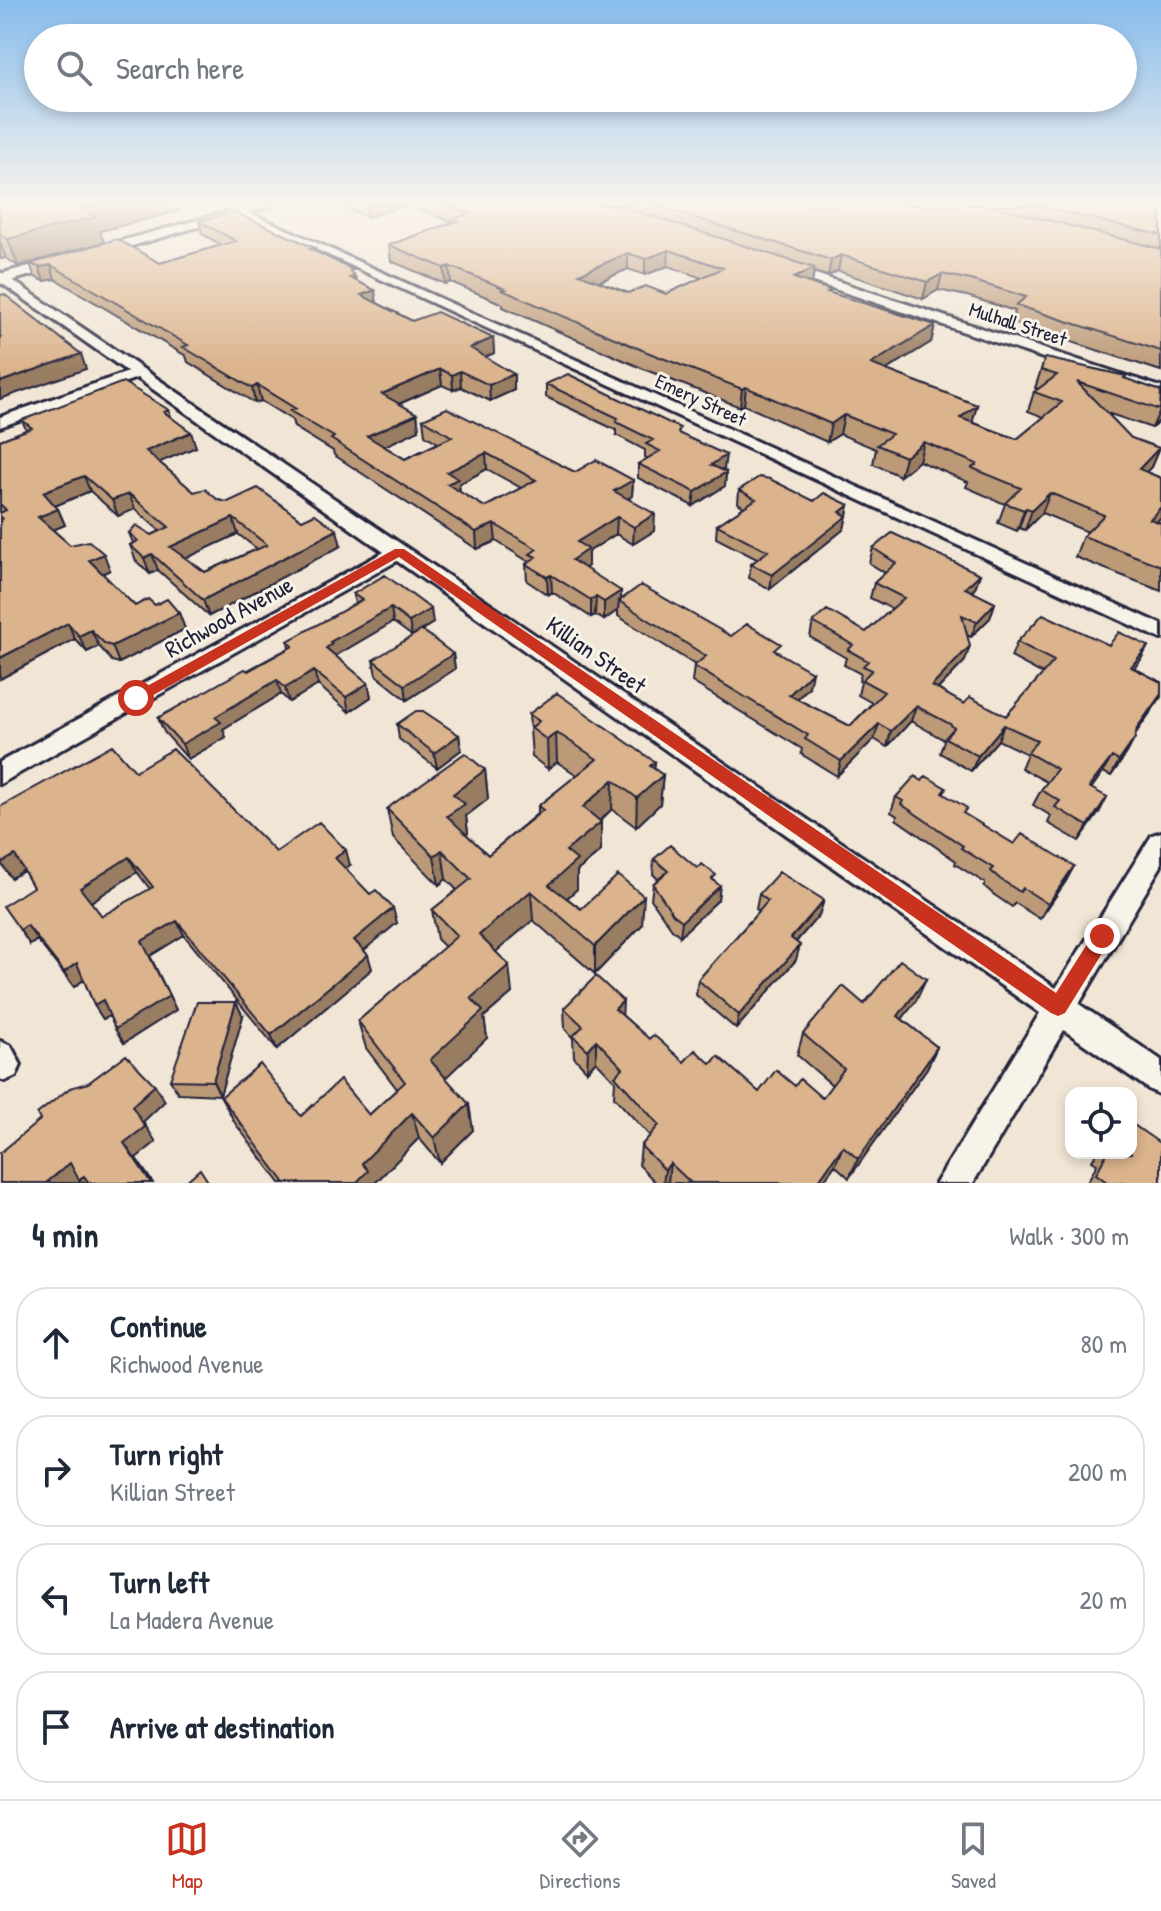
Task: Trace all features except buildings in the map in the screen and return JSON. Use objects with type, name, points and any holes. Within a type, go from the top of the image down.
[{"type":"main road","points":[[1,276],[54,260]]},
{"type":"street","name":"Emery Street","points":[[349,260],[1161,632]]},
{"type":"street","name":"Mulhall Street","points":[[774,265],[1161,392]]},
{"type":"street","name":"Killian Street","points":[[1,276],[1161,1079]]},
{"type":"street","points":[[0,422],[141,372]]},
{"type":"street","name":"Richwood Avenue","points":[[0,774],[400,551]]},
{"type":"street","points":[[953,1183],[1058,1006],[1161,843]]},
{"type":"route","points":[[136,698],[400,551],[1058,1006],[1102,936]]}]
